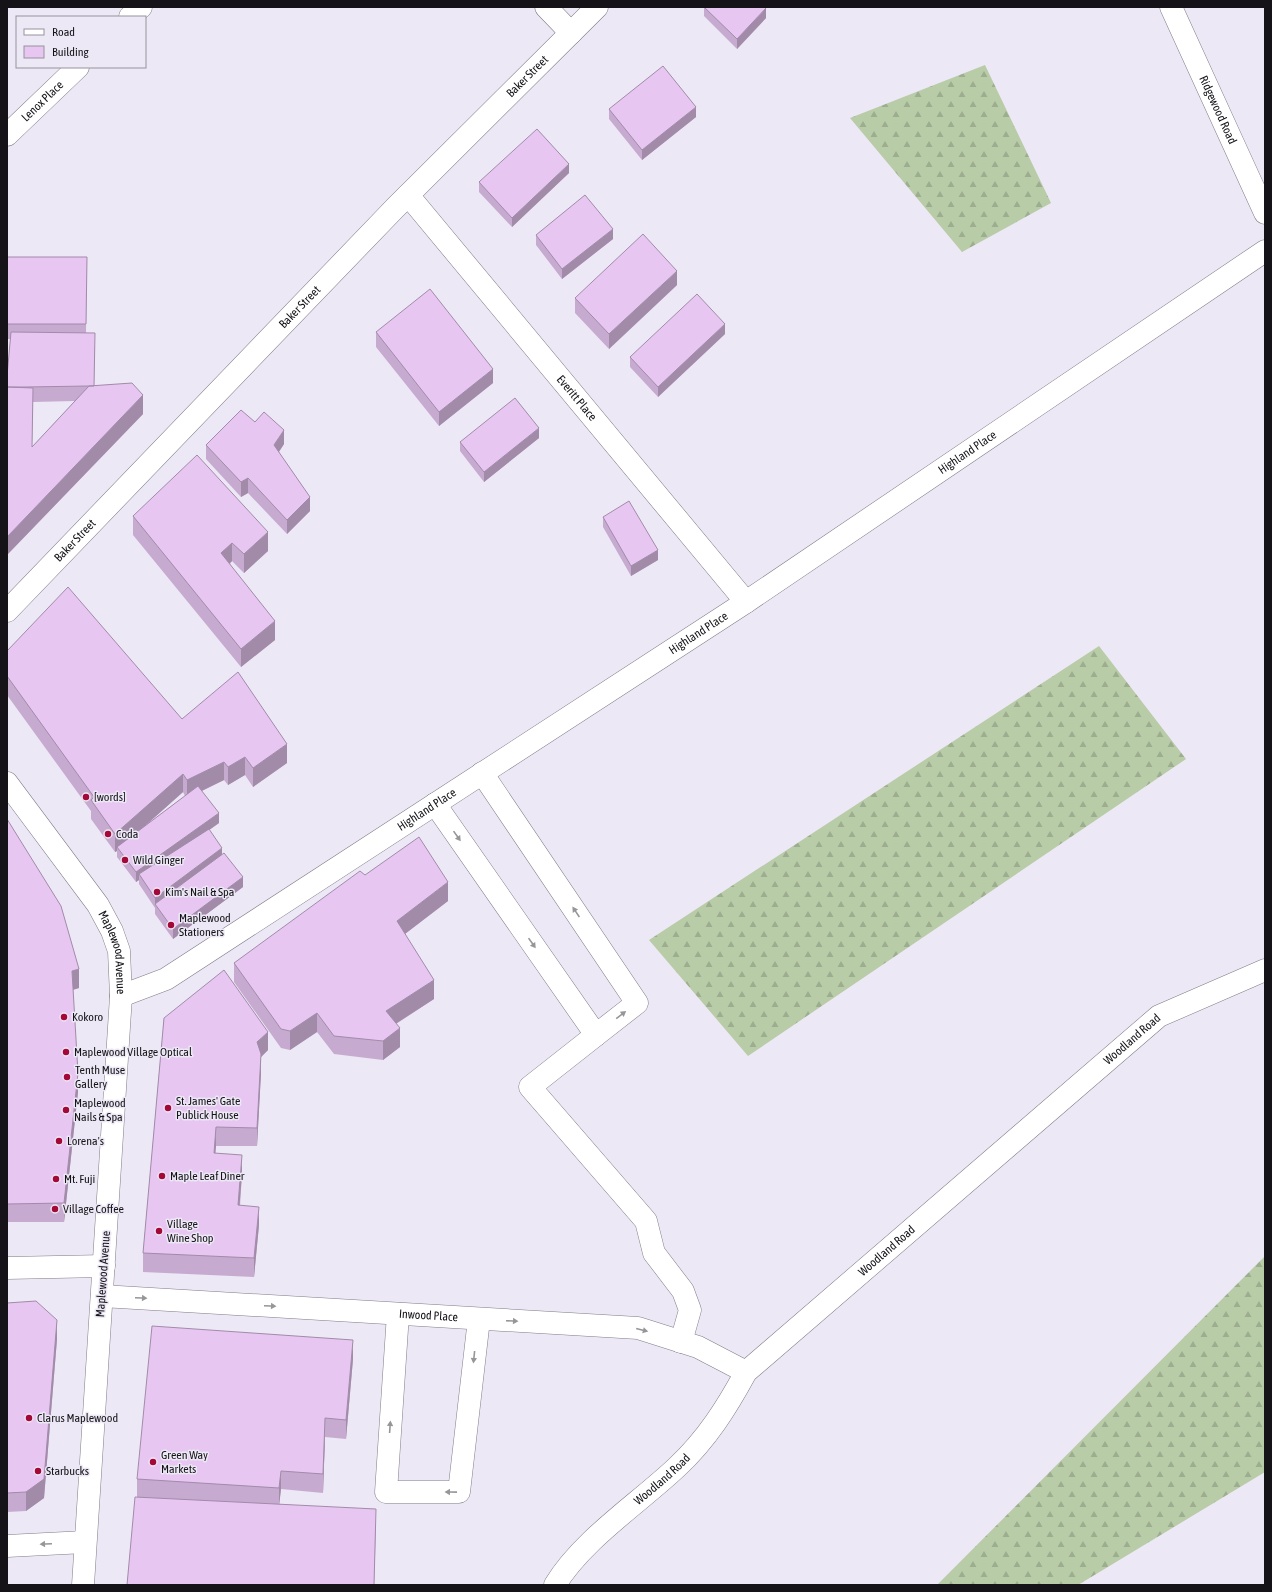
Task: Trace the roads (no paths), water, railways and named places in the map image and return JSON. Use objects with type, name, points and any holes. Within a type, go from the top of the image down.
[{"type":"street","points":[[131,16],[141,7]]},
{"type":"street","points":[[546,7],[571,33]]},
{"type":"street","name":"Baker Street","points":[[7,611],[408,195],[597,7]]},
{"type":"street","name":"Ridgewood Road","points":[[1171,7],[1265,213]]},
{"type":"street","name":"Lenox Place","points":[[7,135],[77,68]]},
{"type":"street","name":"Everitt Place","points":[[408,195],[746,602]]},
{"type":"street","name":"Highland Place","points":[[121,996],[166,979],[746,602],[1265,251]]},
{"type":"street","points":[[482,773],[637,1003],[530,1087],[646,1221],[654,1253],[683,1291],[690,1310],[681,1342]]},
{"type":"street","name":"Maplewood Avenue","points":[[7,783],[98,905],[120,951],[121,996],[83,1585]]},
{"type":"street","points":[[435,804],[596,1035]]},
{"type":"street","name":"Woodland Road","points":[[555,1585],[577,1557],[677,1468],[703,1441],[726,1409],[746,1372],[1159,1016],[1265,970]]},
{"type":"street","points":[[7,1268],[104,1266]]},
{"type":"street","name":"Inwood Place","points":[[102,1296],[638,1328],[698,1347],[746,1372]]},
{"type":"street","points":[[398,1314],[386,1492],[459,1492],[479,1319]]},
{"type":"street","points":[[7,1546],[85,1542]]},
{"type":"place","name":"[words]","points":[[86,797]]},
{"type":"place","name":"Coda","points":[[108,834]]},
{"type":"place","name":"Wild Ginger","points":[[125,860]]},
{"type":"place","name":"Kim's Nail & Spa","points":[[157,892]]},
{"type":"place","name":"Maplewood Stationers","points":[[171,925]]},
{"type":"place","name":"Kokoro","points":[[64,1017]]},
{"type":"place","name":"Maplewood Village Optical","points":[[66,1052]]},
{"type":"place","name":"Tenth Muse Gallery","points":[[67,1077]]},
{"type":"place","name":"St. James' Gate Publick House","points":[[168,1108]]},
{"type":"place","name":"Maplewood Nails & Spa","points":[[66,1110]]},
{"type":"place","name":"Lorena's","points":[[59,1141]]},
{"type":"place","name":"Maple Leaf Diner","points":[[162,1176]]},
{"type":"place","name":"Mt. Fuji","points":[[56,1179]]},
{"type":"place","name":"Village Coffee","points":[[55,1209]]},
{"type":"place","name":"Village Wine Shop","points":[[159,1231]]},
{"type":"place","name":"Clarus Maplewood","points":[[29,1418]]},
{"type":"place","name":"Green Way Markets","points":[[153,1462]]},
{"type":"place","name":"Starbucks","points":[[38,1471]]}]
